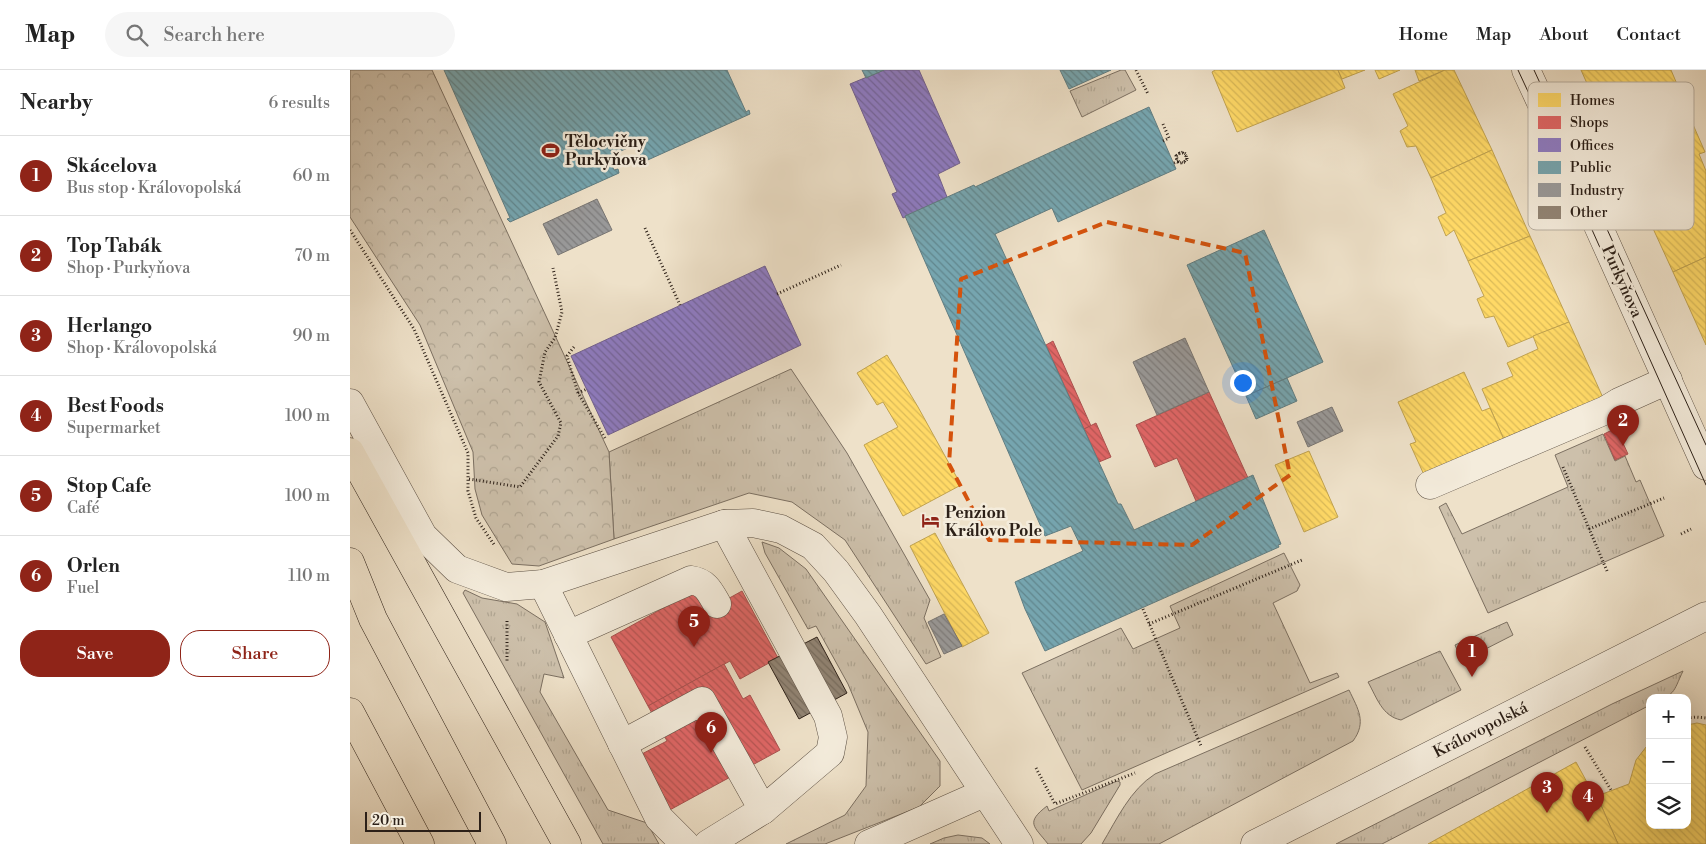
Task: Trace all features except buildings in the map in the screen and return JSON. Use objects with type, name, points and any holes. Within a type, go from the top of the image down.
[{"type":"highway","points":[[350,452],[567,844]]},
{"type":"highway","points":[[350,562],[373,619],[492,844]]},
{"type":"highway","points":[[350,588],[373,619]]},
{"type":"highway","points":[[350,712],[420,844]]},
{"type":"street","name":"Purkyňova","points":[[1526,70],[1531,82]]},
{"type":"street","name":"Purkyňova","points":[[1599,230],[1706,466]]},
{"type":"street","points":[[1430,485],[1606,410],[1619,402],[1668,380]]},
{"type":"street","points":[[350,403],[423,536],[457,569],[506,587],[543,584],[724,524],[753,523],[781,529],[813,546],[836,571],[868,615],[1019,844]]},
{"type":"street","points":[[708,844],[763,810],[830,753],[834,737],[828,716],[724,524]]},
{"type":"street","points":[[568,635],[691,580],[699,581],[708,587],[717,604]]},
{"type":"street","points":[[543,584],[659,818],[685,844]]},
{"type":"street","name":"Královopolská","points":[[1255,844],[1706,616]]},
{"type":"street","points":[[622,744],[702,701],[763,810]]},
{"type":"street","points":[[869,844],[984,793]]},
{"type":"path","points":[[1136,70],[1148,94]]},
{"type":"path","points":[[1162,124],[1169,138],[1163,141]]},
{"type":"path","points":[[1176,160],[1180,152],[1186,154],[1187,159]]},
{"type":"path","points":[[1176,160],[1178,161],[1176,156],[1183,153],[1187,159],[1183,163]]},
{"type":"path","points":[[1176,160],[1184,164],[1187,159]]},
{"type":"path","points":[[1183,163],[1187,159]]},
{"type":"path","points":[[1176,160],[1183,163]]},
{"type":"path","points":[[645,228],[680,305]]},
{"type":"path","points":[[350,230],[414,329],[468,453],[468,491],[476,518],[508,566],[506,587],[507,667]]},
{"type":"path","points":[[777,294],[841,265]]},
{"type":"path","points":[[468,479],[520,487],[558,436],[561,424],[539,382],[546,352],[555,338],[562,312],[553,268]]},
{"type":"path","points":[[574,347],[568,356],[578,393],[605,438]]},
{"type":"path","points":[[578,393],[587,389]]},
{"type":"path","points":[[1549,434],[1607,571]]},
{"type":"path","points":[[1589,529],[1664,498]]},
{"type":"path","points":[[1681,534],[1691,529]]},
{"type":"path","points":[[1148,624],[1302,560]]},
{"type":"path","points":[[1143,610],[1201,746]]},
{"type":"path","points":[[1691,718],[1706,718]]},
{"type":"path","points":[[1585,747],[1611,790]]},
{"type":"path","points":[[1036,768],[1055,804],[1135,773]]},
{"type":"highlighted area","points":[[1107,222],[1245,253],[1290,475],[1192,545],[989,540],[949,464],[961,279]]},
{"type":"green space","points":[[350,70],[432,70],[609,452],[614,539],[539,566],[512,564],[482,515],[475,489],[473,452],[420,325],[350,217]]},
{"type":"green space","points":[[1125,70],[1136,90],[1082,117],[1070,91]]},
{"type":"green space","points":[[791,369],[847,453],[930,600],[924,618],[941,657],[926,664],[845,540],[792,502],[749,493],[614,539],[609,452]]},
{"type":"green space","points":[[1603,434],[1615,461],[1625,456],[1636,482],[1640,480],[1664,536],[1488,613],[1439,507],[1446,503],[1462,534],[1568,487],[1555,455]]},
{"type":"green space","points":[[762,542],[779,548],[806,569],[940,761],[940,786],[919,807],[825,844],[786,844],[845,815],[866,786],[868,732],[848,684],[816,626],[808,629],[765,553]]},
{"type":"green space","points":[[1284,553],[1300,585],[1297,591],[1273,603],[1310,683],[1337,673],[1339,677],[1082,790],[1022,673],[1121,628],[1133,649],[1180,628],[1170,606]]},
{"type":"green space","points":[[465,590],[482,598],[517,604],[545,622],[564,678],[544,674],[540,692],[608,810],[647,823],[659,844],[603,844],[463,593]]},
{"type":"green space","points":[[1507,622],[1513,635],[1462,661],[1455,645]]},
{"type":"green space","points":[[1440,651],[1461,690],[1401,720],[1389,715],[1368,682]]},
{"type":"green space","points":[[1683,671],[1675,689],[1670,694],[1646,694],[1646,707],[1382,844],[1336,844],[1612,704]]},
{"type":"green space","points":[[1349,690],[1360,716],[1360,728],[1353,741],[1159,844],[1102,844],[1131,797],[1138,788],[1155,774]]},
{"type":"green space","points":[[1117,781],[1120,782],[1120,785],[1091,833],[1081,844],[1048,844],[1036,829],[1034,821],[1047,806],[1049,811]]},
{"type":"green space","points":[[958,835],[982,838],[990,844],[930,844]]},
{"type":"tram line","points":[[1518,70],[1528,92]]},
{"type":"tram line","points":[[1534,70],[1540,82]]},
{"type":"tram line","points":[[1592,230],[1706,485]]},
{"type":"tram line","points":[[1607,230],[1706,445]]},
{"type":"place","name":"Tělocvičny Purkyňova","points":[[551,150]]},
{"type":"place","name":"Top Tabák","points":[[1623,446]]},
{"type":"place","name":"Penzion Královo Pole","points":[[931,521]]},
{"type":"place","name":"Stop Cafe","points":[[694,647]]},
{"type":"place","name":"Skácelova","points":[[1472,677]]},
{"type":"place","name":"Orlen","points":[[711,753]]},
{"type":"place","name":"Herlango","points":[[1547,813]]},
{"type":"place","name":"Best Foods","points":[[1588,822]]}]
